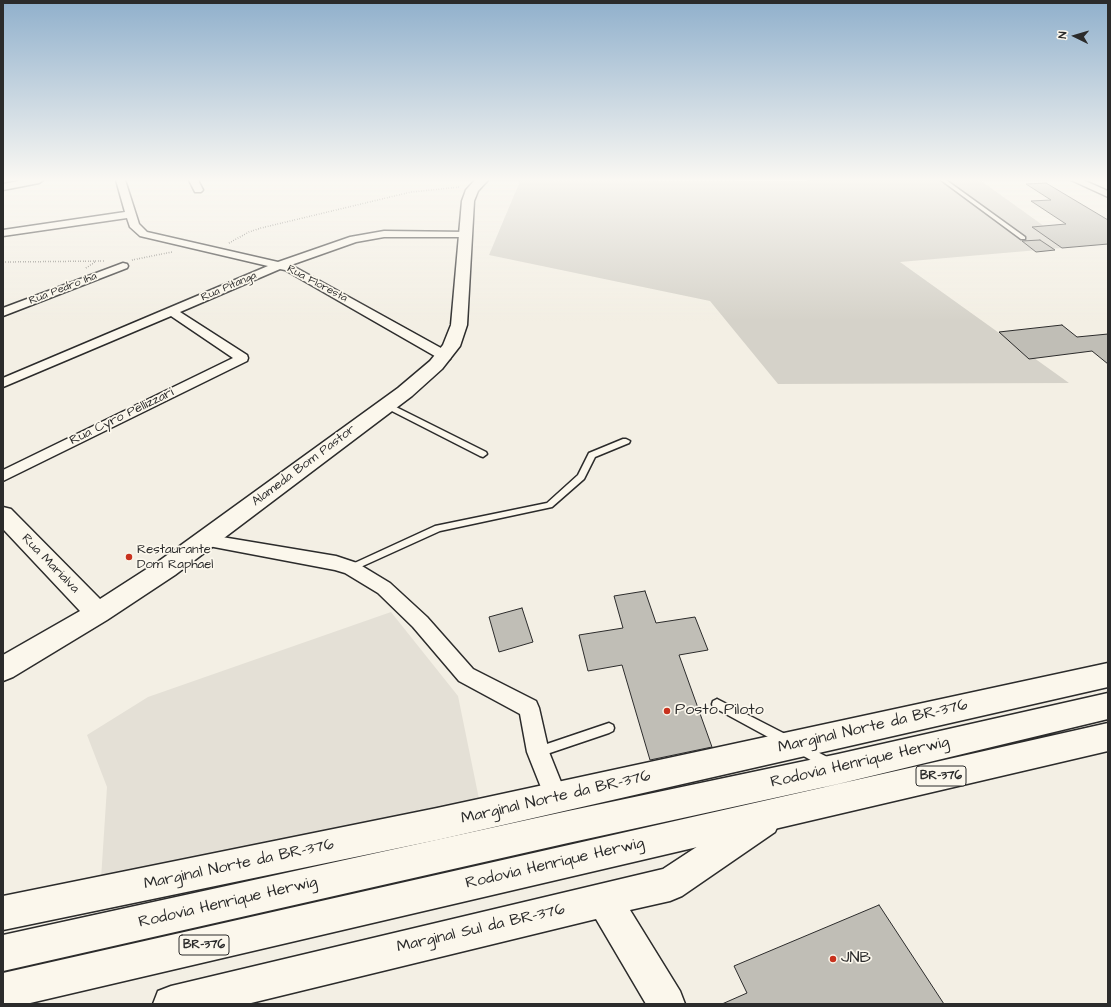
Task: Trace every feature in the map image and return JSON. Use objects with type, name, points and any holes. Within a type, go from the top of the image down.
[{"type":"main road","name":"Alameda Bom Pastor","points":[[3,669],[98,613],[160,572],[422,378],[445,356],[451,346],[459,325],[466,227]]},
{"type":"main road","name":"Rua Marialva","points":[[3,515],[98,613]]},
{"type":"main road","name":"Marginal Norte da BR-376","points":[[3,913],[437,824],[1108,675]]},
{"type":"main road","name":"Rodovia Henrique Herwig","points":[[3,953],[404,863],[838,769],[1108,706]]},
{"type":"main road","name":"Rodovia Henrique Herwig","points":[[3,991],[1108,737]]},
{"type":"main road","name":"Marginal Sul da BR-376","points":[[171,1004],[670,884],[774,814]]},
{"type":"main road","points":[[604,900],[667,1004]]},
{"type":"street","points":[[3,233],[40,227]]},
{"type":"street","name":"Rua Floresta","points":[[136,227],[144,234],[281,265],[296,271],[445,356]]},
{"type":"street","name":"Rua Pitanga","points":[[3,383],[281,265],[354,239],[374,235],[466,234]]},
{"type":"street","name":"Rua Pedro Iha","points":[[3,312],[125,263]]},
{"type":"street","name":"Rua Cyro Pellizzari","points":[[3,476],[242,358],[171,311]]},
{"type":"street","points":[[204,540],[312,559],[351,568],[384,588],[420,622],[466,675],[529,708],[538,752],[556,797]]},
{"type":"lane","points":[[1009,227],[1024,238]]},
{"type":"lane","points":[[386,405],[483,454]]},
{"type":"lane","points":[[351,568],[438,528],[549,505],[580,477],[592,455],[626,441]]},
{"type":"lane","points":[[717,704],[838,769]]},
{"type":"lane","points":[[538,752],[609,728]]},
{"type":"path","points":[[211,250],[229,243],[249,232],[266,227]]},
{"type":"path","points":[[125,263],[176,251]]},
{"type":"path","points":[[3,262],[108,261]]},
{"type":"shaded area","points":[[501,227],[1045,227],[1073,247],[900,262],[1069,383],[778,384],[710,301],[489,255]]},
{"type":"shaded area","points":[[391,612],[458,696],[479,799],[101,879],[107,787],[87,735],[148,697]]},
{"type":"building","points":[[1032,227],[1108,227],[1108,244],[1062,248]]},
{"type":"building","points":[[1040,240],[1055,250],[1036,252],[1022,241]]},
{"type":"building","points":[[1062,325],[1077,337],[1108,334],[1108,364],[1092,351],[1029,359],[999,332]]},
{"type":"building","name":"Posto Piloto","points":[[645,591],[656,623],[695,617],[708,650],[679,655],[712,747],[650,760],[622,665],[588,671],[579,635],[623,628],[614,596]]},
{"type":"building","points":[[522,608],[533,642],[499,652],[489,617]]},
{"type":"building","name":"JNB","points":[[879,905],[944,1004],[722,1004],[747,993],[734,966]]},
{"type":"place","name":"Restaurante Dom Raphael","points":[[129,557]]},
{"type":"place","name":"Posto Piloto","points":[[667,711]]},
{"type":"place","name":"JNB","points":[[833,959]]}]
